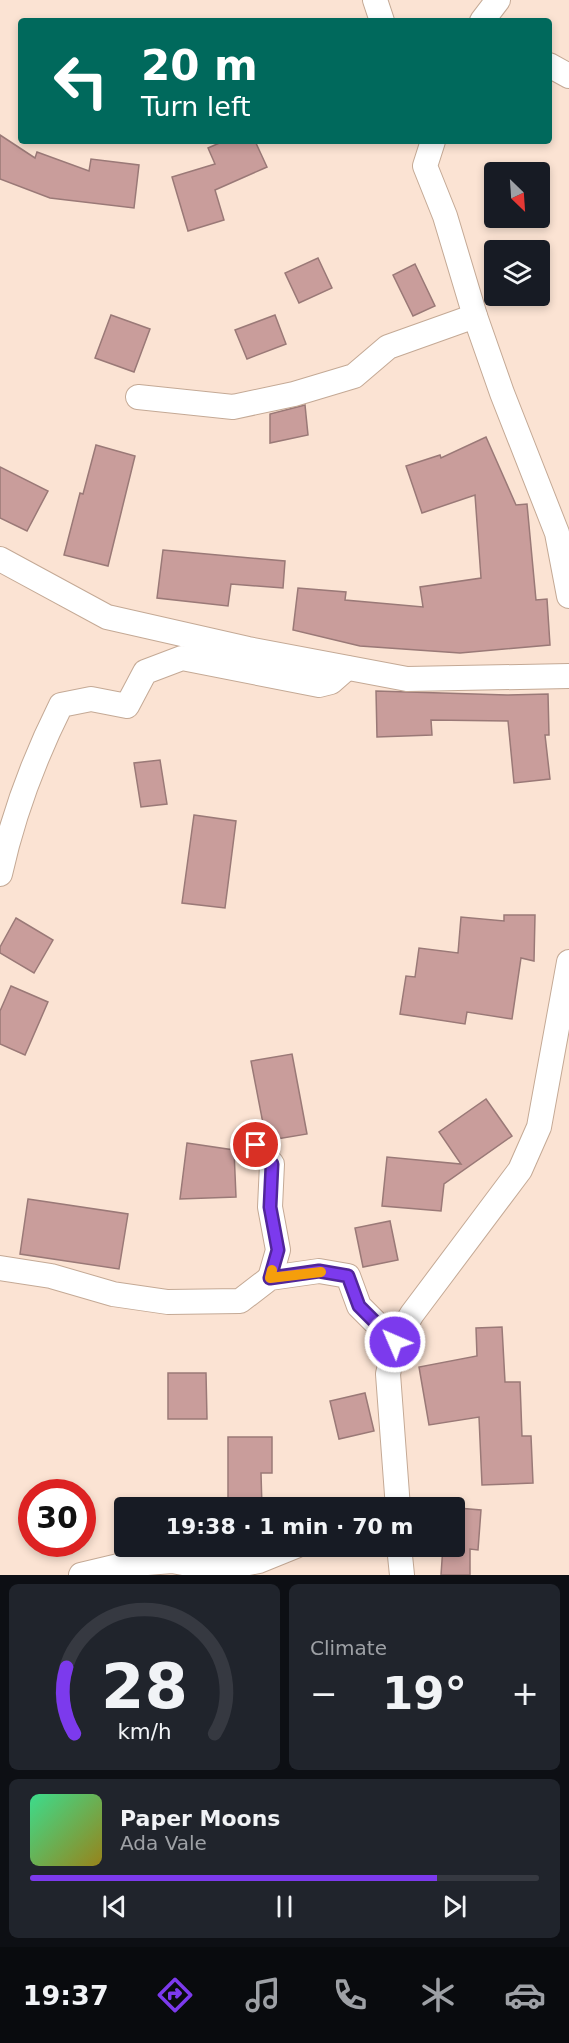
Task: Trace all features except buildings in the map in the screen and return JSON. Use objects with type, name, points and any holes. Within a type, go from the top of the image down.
[{"type":"street","points":[[375,0],[381,18]]},
{"type":"street","points":[[485,18],[498,0]]},
{"type":"street","points":[[552,64],[569,62]]},
{"type":"street","points":[[552,66],[569,76]]},
{"type":"street","points":[[419,144],[445,216],[475,316],[502,393],[557,533],[569,596]]},
{"type":"street","points":[[425,166],[432,144]]},
{"type":"street","points":[[138,397],[233,407],[294,394],[354,376],[388,347],[475,316]]},
{"type":"street","points":[[0,559],[107,617],[248,650],[407,679],[569,676]]},
{"type":"street","points":[[0,874],[3,843],[33,764],[61,705],[91,699],[127,706],[145,672],[182,658],[319,685],[331,682],[347,669]]},
{"type":"street","points":[[396,1497],[388,1374],[395,1342],[412,1314],[520,1170],[539,1127],[569,962]]},
{"type":"street","points":[[256,1145],[272,1164],[270,1207],[278,1250],[270,1278]]},
{"type":"street","points":[[0,1268],[51,1276],[113,1294],[168,1302],[240,1301],[270,1278],[319,1271],[348,1276],[359,1306],[395,1342]]},
{"type":"street","points":[[81,1575],[123,1565],[172,1561],[217,1569],[269,1557]]},
{"type":"street","points":[[400,1557],[402,1575]]},
{"type":"slow traffic","points":[[272,1270],[270,1278],[321,1272]]},
{"type":"route","points":[[256,1145],[272,1164],[270,1207],[278,1250],[270,1278],[319,1271],[348,1276],[359,1306],[395,1342]]}]
